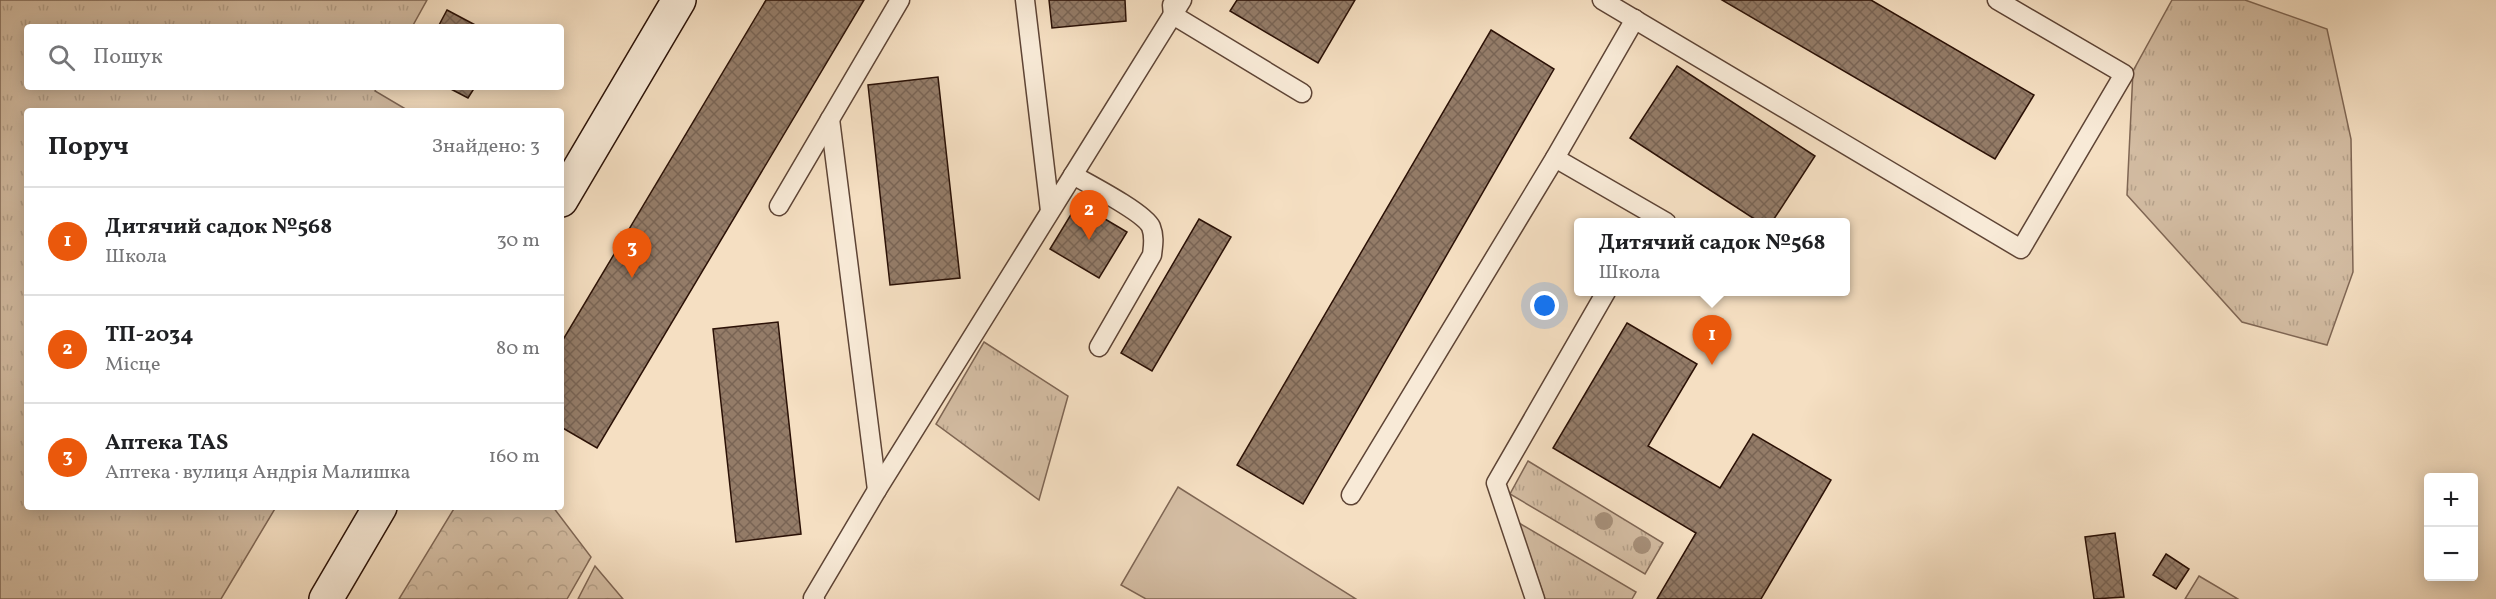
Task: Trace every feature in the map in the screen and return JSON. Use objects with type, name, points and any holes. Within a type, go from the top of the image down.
[{"type":"street","points":[[564,195],[679,0]]},
{"type":"street","points":[[326,599],[378,510]]},
{"type":"lane","points":[[779,206],[900,0]]},
{"type":"lane","points":[[1024,0],[1050,211]]},
{"type":"lane","points":[[1602,0],[2021,249],[2124,74],[1998,0]]},
{"type":"lane","points":[[815,599],[813,598],[876,490],[1073,175],[1175,5],[1302,93]]},
{"type":"lane","points":[[1350,495],[1555,158],[1635,19]]},
{"type":"lane","points":[[830,119],[876,490]]},
{"type":"lane","points":[[1555,158],[1651,218]]},
{"type":"lane","points":[[1073,175],[1140,215],[1150,225],[1154,239],[1152,255],[1099,347]]},
{"type":"lane","points":[[1534,599],[1496,483],[1603,296]]},
{"type":"green space","points":[[0,0],[427,0],[414,24],[24,24],[24,90],[376,90],[404,108],[24,108],[24,510],[274,510],[221,599],[0,599]]},
{"type":"green space","points":[[2172,0],[2245,0],[2327,29],[2351,139],[2353,272],[2327,345],[2242,322],[2127,195],[2133,71]]},
{"type":"green space","points":[[984,342],[1068,396],[1039,500],[936,424]]},
{"type":"green space","points":[[1528,461],[1663,543],[1645,574],[1510,494]]},
{"type":"green space","points":[[1178,487],[1356,599],[1146,599],[1121,585]]},
{"type":"green space","points":[[453,510],[555,510],[591,557],[567,599],[399,599]]},
{"type":"green space","points":[[1519,523],[1636,592],[1632,599],[1545,599]]},
{"type":"green space","points":[[595,566],[623,599],[578,599]]},
{"type":"green space","points":[[2199,576],[2238,599],[2185,599]]},
{"type":"building","points":[[766,0],[864,0],[597,448],[564,429],[564,338]]},
{"type":"building","points":[[1049,0],[1125,0],[1126,21],[1052,28]]},
{"type":"building","points":[[1237,0],[1355,0],[1318,63],[1230,11]]},
{"type":"building","points":[[1722,0],[1871,0],[2034,95],[1995,159]]},
{"type":"building","points":[[447,10],[473,24],[440,24]]},
{"type":"building","points":[[1491,30],[1554,69],[1303,504],[1237,465]]},
{"type":"building","points":[[1677,66],[1815,156],[1775,218],[1753,218],[1630,138]]},
{"type":"building","points":[[938,77],[960,278],[890,285],[868,85]]},
{"type":"building","points":[[453,90],[473,90],[468,98]]},
{"type":"building","points":[[1078,203],[1127,232],[1099,278],[1050,249]]},
{"type":"building","points":[[1199,219],[1231,237],[1152,371],[1121,353]]},
{"type":"building","points":[[778,322],[801,534],[736,542],[713,329]]},
{"type":"building","points":[[1627,323],[1697,364],[1648,446],[1720,488],[1753,434],[1831,480],[1761,599],[1657,599],[1696,533],[1553,448]]},
{"type":"building","points":[[2115,533],[2124,597],[2094,599],[2085,537]]},
{"type":"building","points":[[2166,554],[2189,569],[2176,589],[2153,575]]},
{"type":"place","name":"ТП-2034","points":[[1089,240]]},
{"type":"place","name":"Аптека TAS","points":[[632,278]]},
{"type":"place","name":"Дитячий садок №568","points":[[1712,365]]}]
